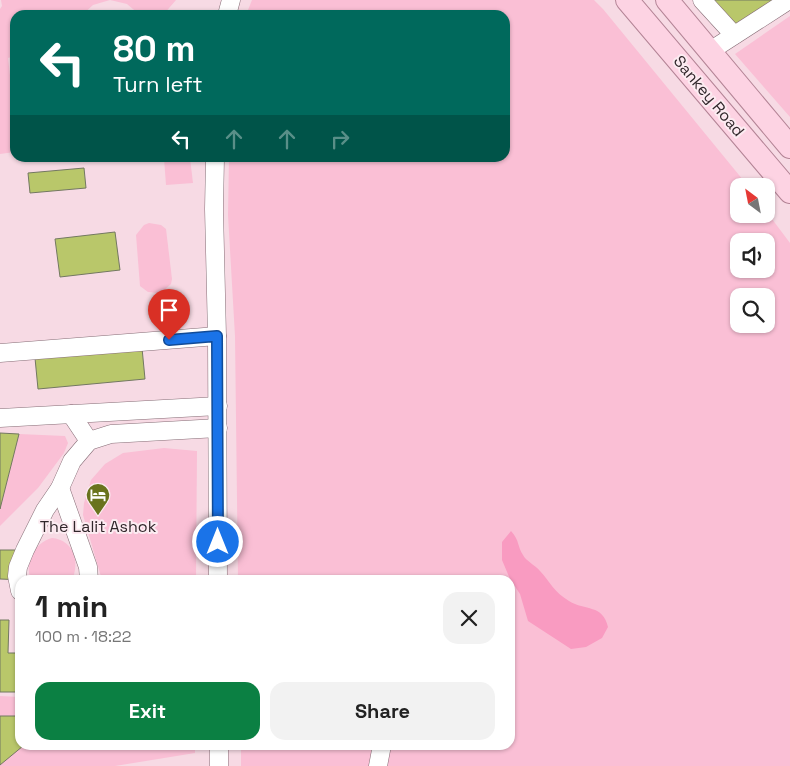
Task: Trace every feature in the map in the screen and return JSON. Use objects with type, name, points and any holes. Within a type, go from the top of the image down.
[{"type":"main road","name":"Sankey Road","points":[[627,0],[790,192]]},
{"type":"main road","name":"Sankey Road","points":[[672,2],[790,147]]},
{"type":"street","points":[[702,0],[734,35]]},
{"type":"street","points":[[710,51],[789,0]]},
{"type":"street","points":[[216,162],[214,209],[218,406],[218,575]]},
{"type":"street","points":[[0,353],[217,336]]},
{"type":"street","points":[[0,418],[218,406]]},
{"type":"street","points":[[71,414],[89,440]]},
{"type":"street","points":[[17,575],[18,567],[33,533],[60,488],[72,462],[89,440],[111,434],[218,428]]},
{"type":"street","points":[[60,488],[88,567],[89,575]]},
{"type":"street","points":[[378,766],[381,750]]},
{"type":"street","points":[[203,766],[219,756]]},
{"type":"shaded area","points":[[1,0],[110,0],[93,5],[88,10],[10,10],[10,57],[8,58],[10,75],[10,153],[0,154],[0,9],[2,6]]},
{"type":"shaded area","points":[[110,0],[176,0],[167,10],[134,10],[127,4]]},
{"type":"shaded area","points":[[252,0],[594,0],[741,178],[730,178],[730,223],[775,223],[790,243],[790,766],[241,766],[241,750],[515,750],[515,575],[238,575],[235,336],[228,215],[229,162],[510,162],[510,10],[248,10]]},
{"type":"shaded area","points":[[790,16],[790,117],[735,54]]},
{"type":"shaded area","points":[[164,162],[190,162],[193,183],[166,185]]},
{"type":"shaded area","points":[[149,223],[161,225],[166,229],[172,279],[171,284],[158,293],[148,292],[140,286],[136,235],[144,225]]},
{"type":"shaded area","points":[[19,434],[65,436],[68,443],[64,453],[38,488],[0,526],[0,509]]},
{"type":"shaded area","points":[[164,448],[197,451],[196,575],[101,575],[83,515],[84,503],[91,480],[105,464],[123,453]]},
{"type":"shaded area","points":[[511,531],[524,557],[538,569],[560,594],[575,604],[598,611],[606,620],[608,627],[602,638],[586,647],[571,649],[528,621],[520,594],[515,586],[515,575],[508,575],[502,560],[502,542]]},
{"type":"shaded area","points":[[52,538],[60,540],[70,547],[75,559],[73,575],[29,575],[32,554],[40,544]]},
{"type":"shaded area","points":[[0,696],[15,697],[15,750],[195,750],[195,753],[115,766],[0,766]]},
{"type":"building","points":[[713,0],[774,0],[732,28]]},
{"type":"building","points":[[84,168],[86,188],[30,193],[28,173]]},
{"type":"building","points":[[115,232],[120,270],[60,277],[55,239]]},
{"type":"building","points":[[142,348],[145,379],[38,389],[35,358]]},
{"type":"building","points":[[0,433],[19,434],[0,509]]},
{"type":"building","points":[[0,550],[25,550],[24,575],[15,575],[15,580],[0,579]]},
{"type":"building","points":[[0,620],[9,620],[8,653],[15,653],[15,692],[0,692]]},
{"type":"building","points":[[0,716],[15,716],[15,750],[18,750],[0,765]]},
{"type":"place","name":"The Lalit Ashok","points":[[98,516]]},
{"type":"route","points":[[169,340],[217,336],[218,542]]}]
